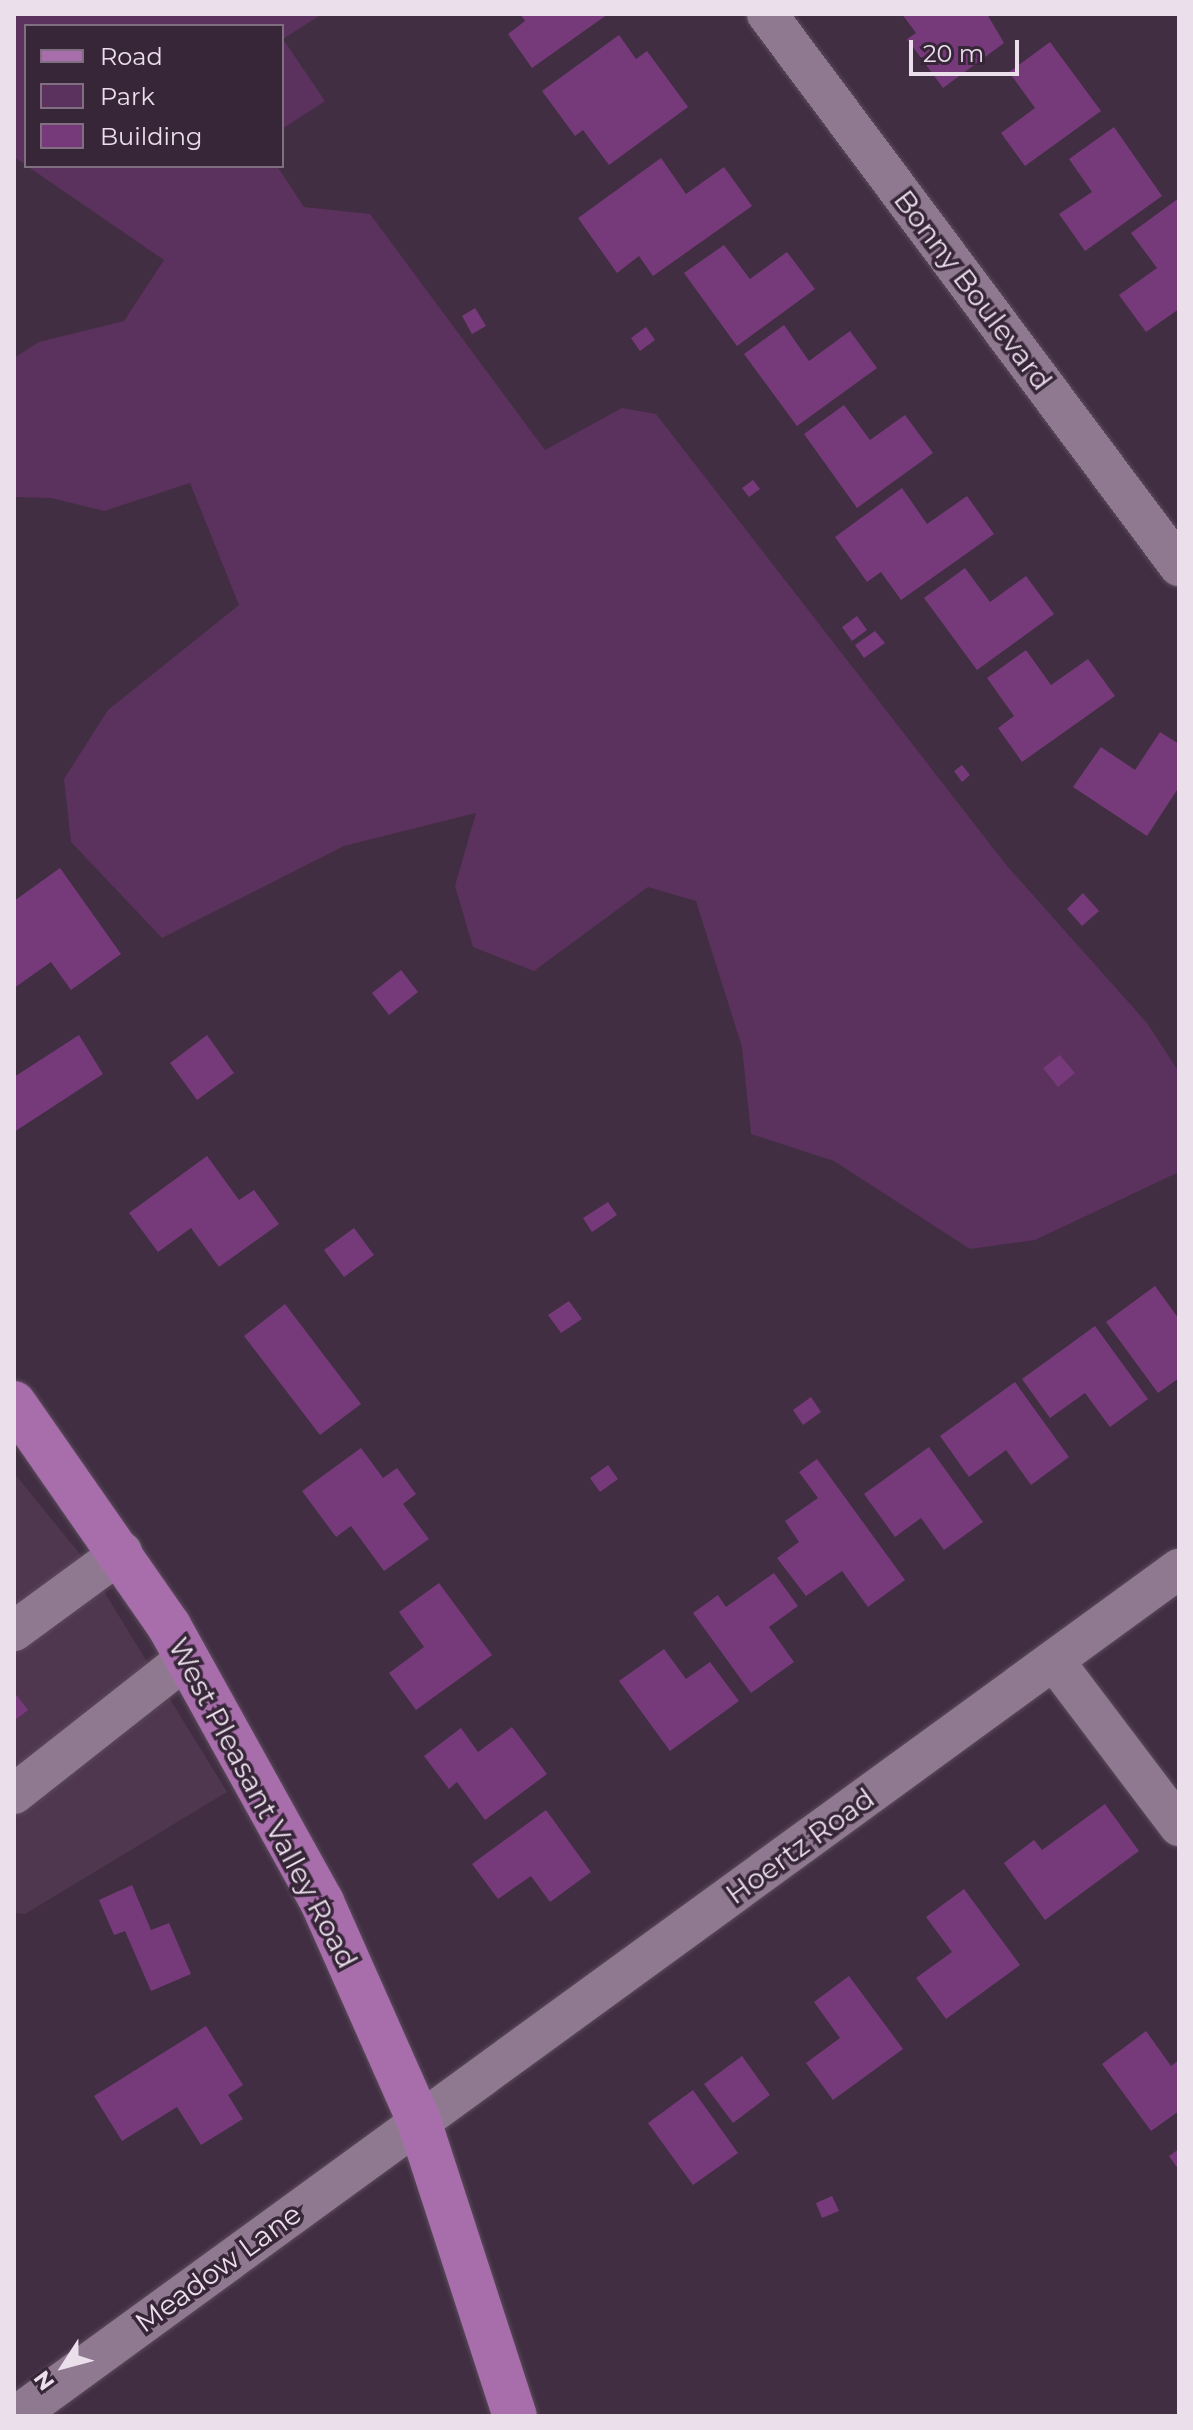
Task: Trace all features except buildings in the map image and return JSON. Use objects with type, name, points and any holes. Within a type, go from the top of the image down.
[{"type":"main road","name":"West Pleasant Valley Road","points":[[14,1403],[122,1552],[187,1658],[322,1902],[419,2121],[515,2416]]},
{"type":"street","name":"Bonny Boulevard","points":[[767,14],[1179,566]]},
{"type":"street","points":[[14,1631],[122,1552]]},
{"type":"street","name":"Hoertz Road","points":[[419,2121],[1179,1569]]},
{"type":"street","points":[[14,1794],[187,1658]]},
{"type":"street","points":[[1055,1662],[1179,1826]]},
{"type":"street","name":"Meadow Lane","points":[[16,2416],[419,2121]]},
{"type":"shaded area","points":[[14,1473],[84,1559],[227,1792],[25,1914],[14,1913]]},
{"type":"green space","points":[[14,14],[322,14],[284,38],[284,24],[24,24],[24,164],[14,157]]},
{"type":"green space","points":[[284,40],[325,101],[284,128]]},
{"type":"green space","points":[[30,168],[278,168],[304,207],[370,214],[545,450],[622,408],[656,414],[1007,866],[1147,1023],[1179,1072],[1179,1172],[1035,1240],[970,1249],[834,1161],[751,1134],[742,1047],[696,901],[648,887],[534,971],[473,947],[455,886],[476,813],[344,846],[162,938],[71,842],[64,779],[108,710],[239,605],[190,483],[104,511],[51,498],[14,497],[14,358],[39,342],[124,321],[164,260]]}]
